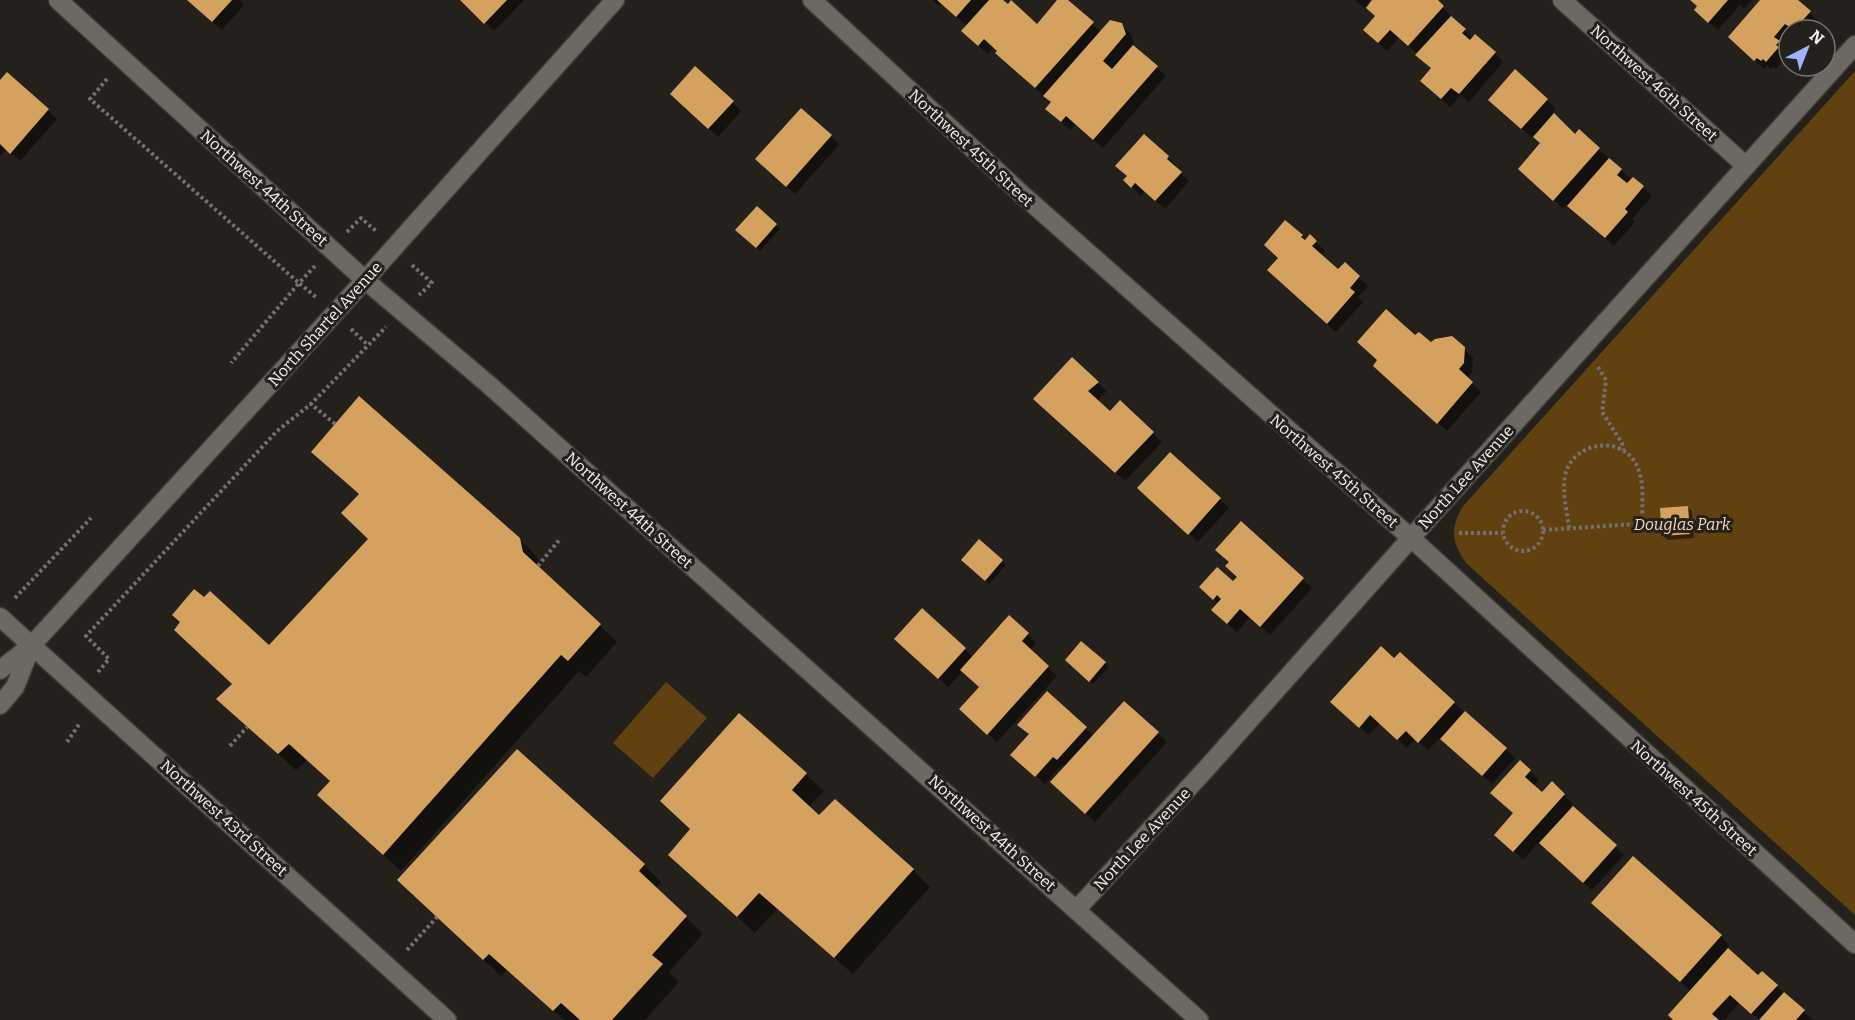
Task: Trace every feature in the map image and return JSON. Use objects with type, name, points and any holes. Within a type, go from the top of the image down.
[{"type":"street","name":"Northwest 44th Street","points":[[58,0],[364,280],[496,391],[1199,1020]]},
{"type":"street","name":"North Shartel Avenue","points":[[0,670],[32,645],[615,0]]},
{"type":"street","name":"Northwest 45th Street","points":[[812,0],[1025,197],[1411,538],[1855,944]]},
{"type":"street","name":"Northwest 46th Street","points":[[1562,0],[1746,166]]},
{"type":"street","name":"North Lee Avenue","points":[[1077,909],[1206,769],[1855,45]]},
{"type":"street","name":"Northwest 43rd Street","points":[[4,611],[32,645],[447,1020]]},
{"type":"street","name":"North Shartel Avenue","points":[[0,705],[15,687],[32,645]]},
{"type":"path","points":[[123,59],[90,99],[299,283],[231,363]]},
{"type":"path","points":[[1580,350],[1597,365],[1606,380],[1602,412],[1622,443],[1623,450]]},
{"type":"path","points":[[94,702],[99,671],[109,659],[86,636],[276,431],[311,404]]},
{"type":"path","points":[[320,411],[334,424]]},
{"type":"path","points":[[1569,528],[1565,478],[1567,469],[1573,460],[1586,449],[1600,445],[1623,450],[1635,462],[1640,473],[1642,523]]},
{"type":"path","points":[[1522,511],[1536,516],[1543,530],[1539,543],[1527,551],[1514,549],[1508,544],[1503,533],[1505,521],[1515,513],[1522,511]]},
{"type":"path","points":[[4,611],[91,518]]},
{"type":"path","points":[[1543,530],[1700,520]]},
{"type":"path","points":[[1459,533],[1503,533]]},
{"type":"path","points":[[538,566],[561,539]]},
{"type":"path","points":[[230,746],[247,727]]},
{"type":"path","points":[[390,968],[437,917]]},
{"type":"green space","name":"Douglas Park","points":[[1855,71],[1855,915],[1466,563],[1457,548],[1454,534],[1456,520],[1464,505]]},
{"type":"green space","points":[[666,682],[707,718],[653,778],[613,743]]},
{"type":"building","points":[[187,0],[232,0],[212,22]]},
{"type":"building","points":[[460,0],[507,0],[484,24]]},
{"type":"building","points":[[937,0],[971,0],[956,17]]},
{"type":"building","points":[[989,0],[1003,0],[1008,4],[1011,0],[1037,24],[1057,0],[1068,0],[1094,22],[1035,88],[995,53],[997,51],[984,39],[978,46],[961,31]]},
{"type":"building","points":[[1372,0],[1438,0],[1444,6],[1408,46],[1390,30],[1378,43],[1363,30],[1375,16],[1366,8]]},
{"type":"building","points":[[1690,0],[1728,0],[1708,23],[1694,10],[1697,6]]},
{"type":"building","points":[[1760,0],[1798,0],[1811,11],[1805,18],[1777,18],[1777,33],[1774,37],[1777,39],[1777,49],[1766,62],[1757,58],[1754,61],[1728,37]]},
{"type":"building","points":[[1451,16],[1466,29],[1462,33],[1470,40],[1475,34],[1496,52],[1459,94],[1451,88],[1441,99],[1420,81],[1431,68],[1415,55]]},
{"type":"building","points":[[1110,20],[1122,23],[1126,34],[1103,61],[1112,69],[1133,45],[1158,66],[1093,140],[1066,116],[1061,122],[1045,109],[1051,102],[1043,96]]},
{"type":"building","points":[[695,66],[734,101],[708,129],[670,94]]},
{"type":"building","points":[[1515,69],[1548,99],[1521,129],[1488,100]]},
{"type":"building","points":[[7,72],[49,109],[10,154],[0,144],[0,80]]},
{"type":"building","points":[[801,108],[832,135],[786,187],[755,159]]},
{"type":"building","points":[[1554,113],[1575,134],[1579,129],[1600,148],[1553,201],[1518,169],[1540,143],[1533,137]]},
{"type":"building","points":[[1144,134],[1169,156],[1167,159],[1182,172],[1155,201],[1135,183],[1131,188],[1123,180],[1127,176],[1115,166]]},
{"type":"building","points":[[1609,158],[1622,169],[1617,175],[1627,183],[1633,177],[1644,186],[1625,209],[1628,212],[1605,238],[1567,206]]},
{"type":"building","points":[[757,206],[777,224],[756,248],[735,230]]},
{"type":"building","points":[[1285,220],[1303,235],[1301,237],[1305,240],[1310,234],[1317,241],[1312,246],[1338,269],[1345,262],[1360,276],[1350,288],[1355,292],[1327,324],[1267,270],[1278,258],[1264,245]]},
{"type":"building","points":[[1386,309],[1415,335],[1419,332],[1431,342],[1452,336],[1465,347],[1464,363],[1459,369],[1473,382],[1437,424],[1373,366],[1377,360],[1357,342]]},
{"type":"building","points":[[1072,357],[1099,382],[1088,391],[1110,411],[1120,400],[1154,432],[1115,473],[1033,399]]},
{"type":"building","points":[[359,396],[520,538],[523,552],[601,624],[568,661],[561,655],[383,855],[317,795],[330,781],[289,744],[278,754],[216,699],[232,684],[174,630],[180,622],[172,615],[194,589],[204,597],[210,591],[269,645],[368,539],[341,513],[359,494],[311,452]]},
{"type":"building","points":[[1170,452],[1221,498],[1188,535],[1137,488]]},
{"type":"building","points":[[1688,506],[1690,534],[1662,536],[1660,508]]},
{"type":"building","points":[[1241,521],[1304,578],[1260,627],[1240,609],[1227,624],[1211,610],[1221,599],[1217,595],[1213,600],[1199,587],[1217,567],[1233,581],[1237,577],[1225,566],[1229,562],[1215,550]]},
{"type":"building","points":[[979,539],[1003,560],[985,581],[961,560]]},
{"type":"building","points":[[922,608],[966,648],[938,679],[894,639]]},
{"type":"building","points":[[1009,615],[1029,633],[1022,641],[1049,666],[987,735],[959,709],[979,687],[960,670]]},
{"type":"building","points":[[1081,641],[1106,662],[1089,682],[1065,660]]},
{"type":"building","points":[[1381,646],[1394,658],[1400,652],[1455,702],[1418,743],[1406,731],[1397,740],[1370,715],[1359,728],[1330,702]]},
{"type":"building","points":[[1047,691],[1087,727],[1057,760],[1053,757],[1035,777],[1010,755],[1029,734],[1017,725]]},
{"type":"building","points":[[1124,701],[1159,732],[1085,814],[1050,782]]},
{"type":"building","points":[[1465,711],[1507,748],[1482,776],[1440,739]]},
{"type":"building","points":[[739,713],[807,773],[792,790],[819,815],[835,799],[914,869],[834,958],[759,893],[737,917],[668,855],[690,829],[660,801]]},
{"type":"building","points":[[517,749],[645,864],[639,871],[687,916],[652,955],[663,964],[612,1020],[580,1020],[561,1003],[553,1011],[489,954],[483,960],[397,880]]},
{"type":"building","points":[[1520,760],[1531,770],[1525,777],[1542,792],[1552,781],[1565,794],[1513,852],[1494,835],[1513,813],[1490,793]]},
{"type":"building","points":[[1573,806],[1617,845],[1583,883],[1539,843]]},
{"type":"building","points":[[1633,856],[1722,935],[1680,982],[1591,903]]},
{"type":"building","points":[[1728,948],[1758,975],[1762,971],[1778,985],[1751,1014],[1730,995],[1712,1014],[1719,1020],[1673,1020],[1668,1015]]},
{"type":"building","points":[[1784,992],[1805,1010],[1796,1020],[1759,1020]]}]
